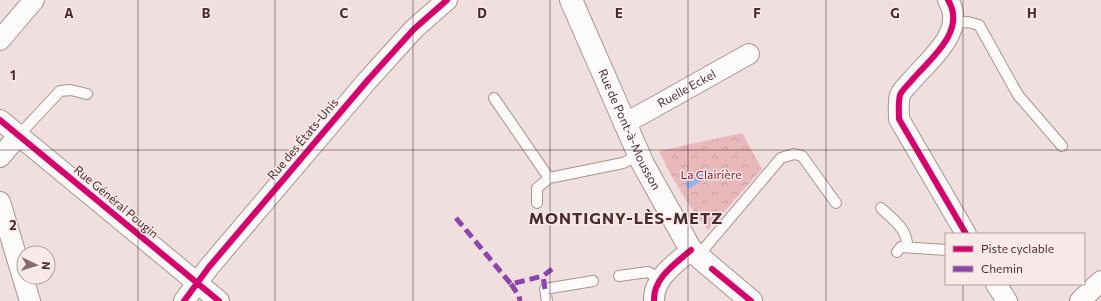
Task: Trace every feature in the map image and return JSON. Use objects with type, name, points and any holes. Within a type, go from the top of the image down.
[{"type":"main road","name":"Rue de Pont-à-Mousson","points":[[571,0],[624,124],[639,155],[694,253],[751,301]]},
{"type":"street","points":[[0,40],[34,0]]},
{"type":"street","name":"Rue des États-Unis","points":[[184,301],[197,283],[373,75],[414,29],[447,0]]},
{"type":"street","points":[[948,0],[952,6],[954,22],[950,34],[942,46],[900,93],[898,105],[899,119],[965,233]]},
{"type":"street","name":"Ruelle Eckel","points":[[624,124],[749,54]]},
{"type":"street","name":"Rue Général Pougin","points":[[0,120],[218,301]]},
{"type":"street","points":[[0,157],[18,136]]},
{"type":"street","points":[[0,202],[30,301]]},
{"type":"street","points":[[654,301],[654,290],[660,279],[694,253]]},
{"type":"street","points":[[1080,301],[1101,281]]},
{"type":"street","points":[[997,285],[1007,301]]},
{"type":"lane","points":[[954,22],[968,22],[979,25],[1018,94],[1062,146]]},
{"type":"lane","points":[[18,136],[60,91],[71,90],[87,94]]},
{"type":"lane","points":[[494,98],[549,178]]},
{"type":"lane","points":[[694,253],[781,158],[787,154],[802,156],[836,203]]},
{"type":"lane","points":[[537,203],[538,188],[549,178],[623,163],[639,155]]},
{"type":"lane","points":[[881,208],[903,229],[907,240],[907,248]]},
{"type":"lane","points":[[897,252],[901,247],[945,250]]},
{"type":"lane","points":[[619,276],[648,272],[660,279]]},
{"type":"lane","points":[[548,301],[545,289],[593,281]]},
{"type":"green space","name":"La Clairière","points":[[742,133],[762,169],[708,230],[681,192],[659,151]]},
{"type":"water","points":[[704,172],[707,178],[688,189],[685,184]]},
{"type":"marked path","points":[[456,218],[511,284],[543,276]]},
{"type":"marked path","points":[[545,289],[543,276],[552,269]]},
{"type":"marked path","points":[[511,284],[519,296],[520,301]]},
{"type":"cycle path","points":[[184,301],[209,267],[367,81],[414,29],[447,0]]},
{"type":"cycle path","points":[[948,0],[953,11],[953,23],[950,33],[936,54],[901,93],[899,101],[899,119],[965,233]]},
{"type":"cycle path","points":[[0,120],[219,301]]},
{"type":"cycle path","points":[[654,301],[657,285],[661,278],[672,266],[691,250]]},
{"type":"cycle path","points":[[712,269],[751,301]]},
{"type":"district","name":"MONTIGNY-LÈS-METZ","points":[[626,218]]}]
